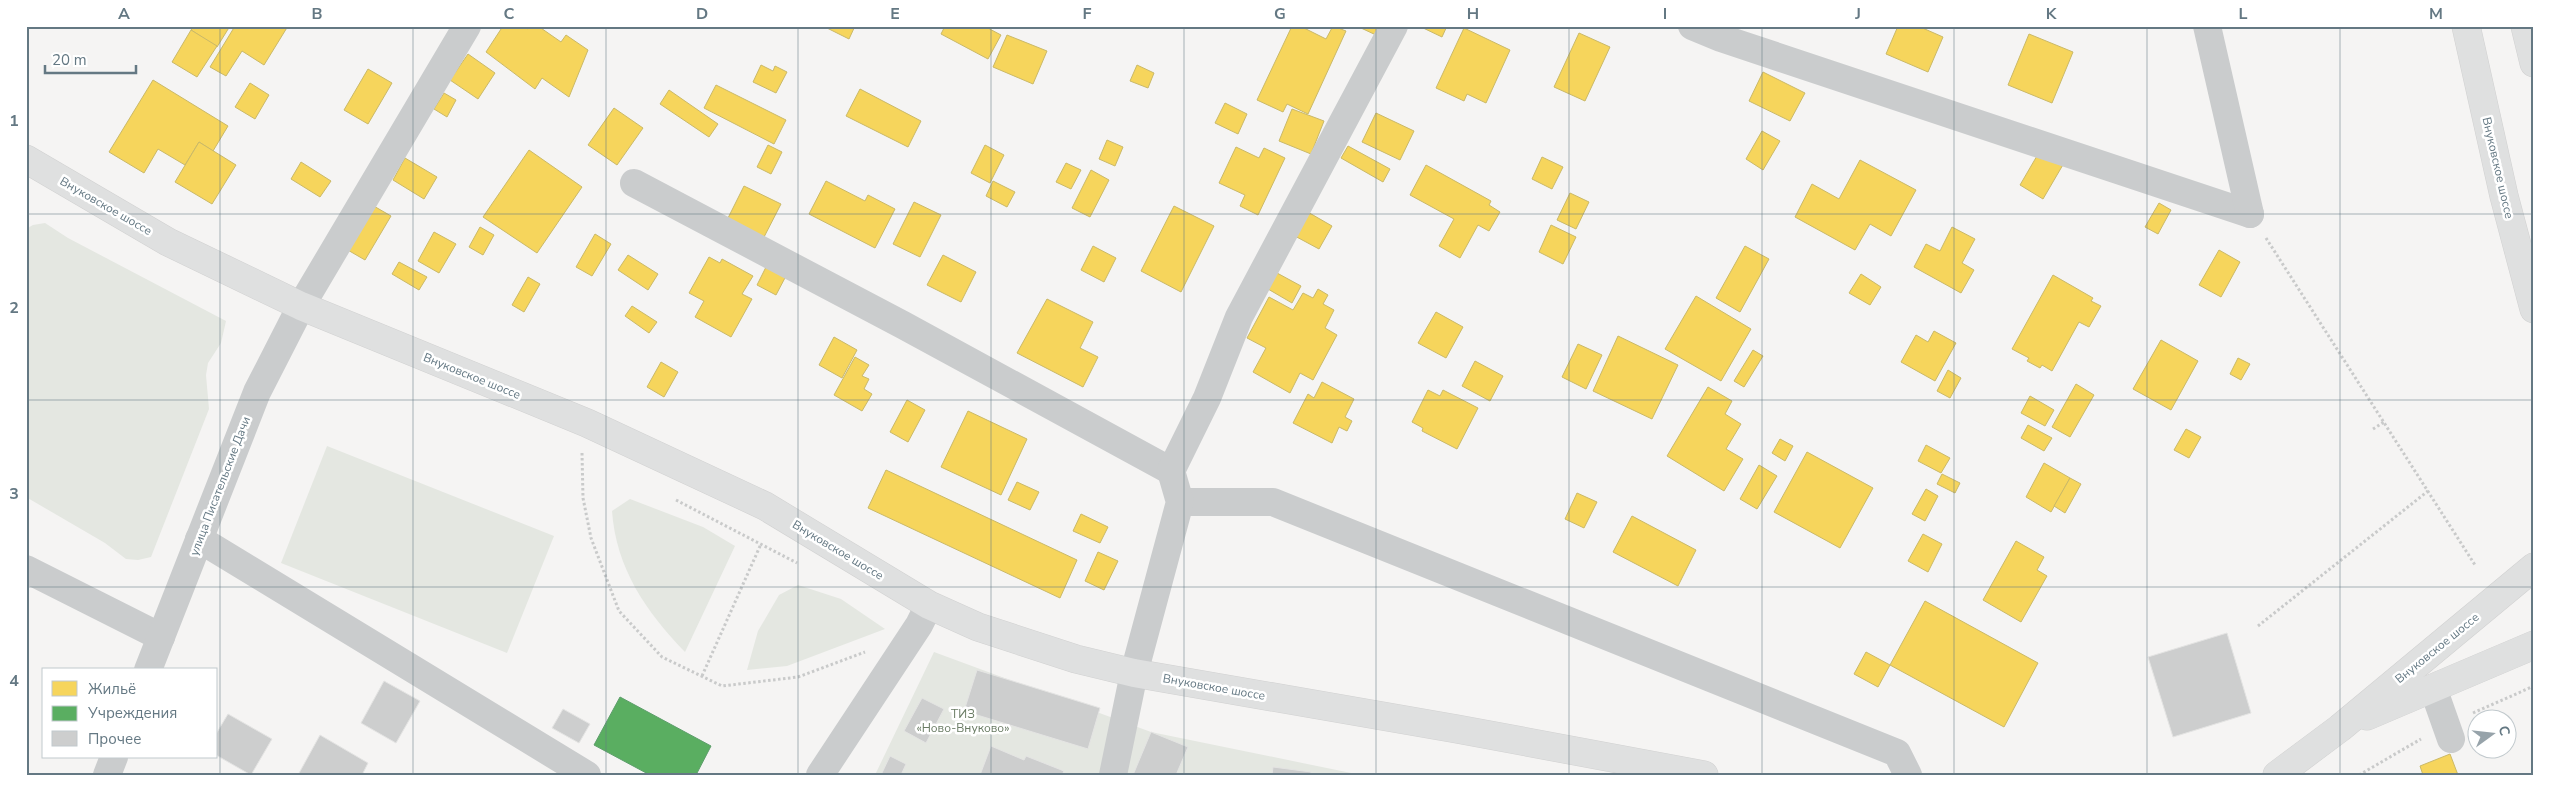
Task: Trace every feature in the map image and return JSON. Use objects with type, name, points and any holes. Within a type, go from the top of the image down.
[{"type":"main road","name":"Внуковское шоссе","points":[[2466,26],[2504,196],[2534,309]]},
{"type":"main road","points":[[2525,26],[2534,63]]},
{"type":"main road","name":"Внуковское шоссе","points":[[26,159],[168,242],[301,306],[587,423],[765,506],[929,605],[978,627],[1021,642],[1134,673],[1457,729],[1704,775]]},
{"type":"main road","name":"Внуковское шоссе","points":[[2277,775],[2340,728],[2534,567]]},
{"type":"main road","name":"Внуковское шоссе","points":[[2340,728],[2534,645]]},
{"type":"street","name":"улица Писательские Дачи","points":[[149,668],[257,392],[301,306],[468,26]]},
{"type":"street","points":[[1113,775],[1134,673],[1180,502],[1171,471],[1207,398],[1239,317],[1394,26]]},
{"type":"street","points":[[1692,26],[1724,32],[2250,214]]},
{"type":"street","points":[[2207,26],[2250,214]]},
{"type":"street","points":[[634,183],[904,325],[1171,471]]},
{"type":"street","points":[[1180,502],[1273,502],[1897,753],[1908,775]]},
{"type":"street","points":[[200,539],[587,775]]},
{"type":"street","points":[[26,569],[161,637]]},
{"type":"street","points":[[820,775],[919,626],[929,605]]},
{"type":"street","points":[[2433,688],[2451,739]]},
{"type":"street","points":[[107,775],[114,758]]},
{"type":"path","points":[[2250,214],[2476,566]]},
{"type":"path","points":[[2373,429],[2384,422]]},
{"type":"path","points":[[587,423],[582,451],[583,498],[592,538],[619,611],[662,657],[722,686],[798,677],[870,651]]},
{"type":"path","points":[[2258,626],[2428,491]]},
{"type":"path","points":[[702,676],[761,544]]},
{"type":"green space","points":[[45,223],[68,238],[226,321],[221,343],[208,363],[206,375],[209,409],[151,557],[138,560],[126,559],[105,543],[26,497],[26,229],[33,225]]},
{"type":"green space","points":[[327,446],[554,536],[507,653],[281,563]]},
{"type":"green space","points":[[630,499],[703,527],[735,546],[685,652],[658,621],[635,588],[620,551],[612,511]]},
{"type":"green space","points":[[798,585],[841,599],[885,629],[787,666],[747,670],[758,631],[779,595]]},
{"type":"green space","name":"ТИЗ «Ново-Внуково»","points":[[934,652],[1151,732],[1361,775],[875,775]]},
{"type":"building: Жильё","points":[[194,26],[230,26],[217,47],[191,30]]},
{"type":"building: Жильё","points":[[235,26],[288,26],[264,65],[242,51],[226,76],[210,67]]},
{"type":"building: Жильё","points":[[503,26],[524,26],[528,29],[529,26],[538,26],[561,42],[566,35],[588,50],[569,97],[542,78],[535,89],[486,52]]},
{"type":"building: Жильё","points":[[823,26],[855,26],[849,39]]},
{"type":"building: Жильё","points":[[945,26],[984,26],[1001,35],[988,59],[941,34]]},
{"type":"building: Жильё","points":[[1292,26],[1300,26],[1326,39],[1333,26],[1346,31],[1308,114],[1287,104],[1283,112],[1257,100]]},
{"type":"building: Жильё","points":[[1362,26],[1380,26],[1376,35],[1361,28]]},
{"type":"building: Жильё","points":[[1419,26],[1447,26],[1442,37]]},
{"type":"building: Жильё","points":[[1898,26],[1918,26],[1943,37],[1928,72],[1886,54]]},
{"type":"building: Жильё","points":[[1464,28],[1510,50],[1486,103],[1467,94],[1464,101],[1436,88]]},
{"type":"building: Жильё","points":[[191,30],[217,46],[197,77],[172,62]]},
{"type":"building: Жильё","points":[[1579,33],[1610,47],[1585,101],[1554,87]]},
{"type":"building: Жильё","points":[[2029,34],[2073,52],[2052,103],[2008,85]]},
{"type":"building: Жильё","points":[[1007,35],[1047,51],[1033,84],[993,67]]},
{"type":"building: Жильё","points":[[468,54],[495,73],[478,99],[450,80]]},
{"type":"building: Жильё","points":[[761,65],[773,71],[775,66],[787,72],[776,93],[753,82]]},
{"type":"building: Жильё","points":[[1137,65],[1154,73],[1148,88],[1130,81]]},
{"type":"building: Жильё","points":[[368,69],[392,83],[368,124],[344,110]]},
{"type":"building: Жильё","points":[[1763,72],[1805,93],[1790,121],[1749,101]]},
{"type":"building: Жильё","points":[[153,80],[228,126],[213,151],[199,142],[185,165],[158,149],[144,173],[109,152]]},
{"type":"building: Жильё","points":[[250,83],[269,95],[255,119],[235,107]]},
{"type":"building: Жильё","points":[[716,85],[786,120],[774,144],[704,108]]},
{"type":"building: Жильё","points":[[860,89],[921,121],[908,147],[846,116]]},
{"type":"building: Жильё","points":[[669,90],[718,124],[709,137],[660,104]]},
{"type":"building: Жильё","points":[[444,93],[456,100],[447,117],[434,109]]},
{"type":"building: Жильё","points":[[1225,103],[1247,114],[1238,134],[1215,123]]},
{"type":"building: Жильё","points":[[614,108],[643,128],[617,165],[588,145]]},
{"type":"building: Жильё","points":[[1292,109],[1324,121],[1311,154],[1279,141]]},
{"type":"building: Жильё","points":[[1376,113],[1414,131],[1400,160],[1362,142]]},
{"type":"building: Жильё","points":[[1762,131],[1780,141],[1763,170],[1746,159]]},
{"type":"building: Жильё","points":[[1107,140],[1123,147],[1115,166],[1099,159]]},
{"type":"building: Жильё","points":[[199,142],[236,165],[212,204],[175,182]]},
{"type":"building: Жильё","points":[[768,145],[782,152],[771,174],[757,167]]},
{"type":"building: Жильё","points":[[985,145],[1004,155],[990,183],[971,173]]},
{"type":"building: Жильё","points":[[1348,146],[1390,169],[1383,182],[1341,158]]},
{"type":"building: Жильё","points":[[1236,147],[1259,158],[1264,148],[1285,158],[1258,215],[1240,206],[1245,195],[1219,183]]},
{"type":"building: Жильё","points":[[2041,149],[2064,163],[2043,199],[2020,185]]},
{"type":"building: Жильё","points":[[529,150],[582,187],[537,253],[483,217]]},
{"type":"building: Жильё","points":[[1542,157],[1563,167],[1552,189],[1532,179]]},
{"type":"building: Жильё","points":[[405,158],[437,177],[424,199],[393,180]]},
{"type":"building: Жильё","points":[[1860,160],[1916,190],[1891,236],[1870,224],[1855,250],[1795,217],[1812,184],[1839,199]]},
{"type":"building: Жильё","points":[[301,162],[331,181],[320,197],[291,179]]},
{"type":"building: Жильё","points":[[1066,163],[1081,170],[1071,189],[1056,182]]},
{"type":"building: Жильё","points":[[1426,165],[1491,201],[1489,205],[1500,212],[1489,231],[1478,225],[1460,258],[1439,246],[1454,219],[1410,195]]},
{"type":"building: Жильё","points":[[1091,170],[1109,180],[1090,217],[1072,208]]},
{"type":"building: Жильё","points":[[826,181],[865,201],[868,195],[895,209],[875,248],[809,214]]},
{"type":"building: Жильё","points":[[993,181],[1015,192],[1007,207],[986,196]]},
{"type":"building: Жильё","points":[[744,186],[781,204],[763,239],[727,220]]},
{"type":"building: Жильё","points":[[1570,193],[1589,202],[1576,229],[1557,220]]},
{"type":"building: Жильё","points":[[914,202],[941,215],[920,257],[893,244]]},
{"type":"building: Жильё","points":[[2159,203],[2171,210],[2158,234],[2145,227]]},
{"type":"building: Жильё","points":[[372,205],[391,216],[365,260],[346,249]]},
{"type":"building: Жильё","points":[[1174,206],[1214,226],[1181,292],[1141,271]]},
{"type":"building: Жильё","points":[[1306,211],[1332,226],[1319,249],[1293,235]]},
{"type":"building: Жильё","points":[[1551,225],[1576,237],[1563,264],[1539,252]]},
{"type":"building: Жильё","points":[[480,227],[494,235],[483,255],[469,247]]},
{"type":"building: Жильё","points":[[1952,227],[1975,239],[1962,263],[1974,270],[1961,293],[1914,267],[1926,244],[1940,251]]},
{"type":"building: Жильё","points":[[434,232],[456,244],[439,273],[418,261]]},
{"type":"building: Жильё","points":[[595,234],[611,244],[592,276],[576,267]]},
{"type":"building: Жильё","points":[[1093,246],[1116,258],[1104,282],[1081,270]]},
{"type":"building: Жильё","points":[[1745,246],[1769,259],[1740,312],[1716,298]]},
{"type":"building: Жильё","points":[[2219,250],[2240,262],[2221,297],[2199,285]]},
{"type":"building: Жильё","points":[[628,255],[658,274],[648,290],[618,270]]},
{"type":"building: Жильё","points":[[943,255],[976,272],[961,302],[927,285]]},
{"type":"building: Жильё","points":[[709,257],[720,263],[722,259],[753,276],[742,294],[752,299],[731,337],[695,317],[704,301],[689,293]]},
{"type":"building: Жильё","points":[[399,262],[427,277],[419,290],[392,274]]},
{"type":"building: Жильё","points":[[768,263],[787,274],[776,295],[757,285]]},
{"type":"building: Жильё","points":[[1277,273],[1301,286],[1292,303],[1268,289]]},
{"type":"building: Жильё","points":[[1861,274],[1881,287],[1870,305],[1849,293]]},
{"type":"building: Жильё","points":[[2053,275],[2093,298],[2091,301],[2101,306],[2089,327],[2079,322],[2052,371],[2042,365],[2040,368],[2027,361],[2029,358],[2012,349]]},
{"type":"building: Жильё","points":[[528,277],[540,284],[524,312],[512,305]]},
{"type":"building: Жильё","points":[[1318,289],[1328,295],[1323,304],[1334,310],[1325,328],[1337,335],[1313,380],[1300,373],[1290,393],[1253,372],[1266,348],[1247,338],[1269,297],[1293,310],[1303,293],[1313,298]]},
{"type":"building: Жильё","points":[[1696,296],[1751,329],[1721,381],[1665,349]]},
{"type":"building: Жильё","points":[[1047,299],[1093,322],[1080,348],[1098,357],[1083,387],[1017,353]]},
{"type":"building: Жильё","points":[[632,306],[657,322],[649,333],[625,316]]},
{"type":"building: Жильё","points":[[1436,312],[1463,327],[1446,358],[1418,343]]},
{"type":"building: Жильё","points":[[1934,331],[1956,343],[1935,381],[1901,362],[1916,335],[1928,342]]},
{"type":"building: Жильё","points":[[1618,336],[1678,365],[1652,419],[1593,391]]},
{"type":"building: Жильё","points":[[834,337],[857,350],[842,378],[819,365]]},
{"type":"building: Жильё","points":[[2161,340],[2198,361],[2171,410],[2133,389]]},
{"type":"building: Жильё","points":[[1578,344],[1602,355],[1586,389],[1562,377]]},
{"type":"building: Жильё","points":[[1753,350],[1763,356],[1744,387],[1734,381]]},
{"type":"building: Жильё","points":[[855,357],[869,365],[862,376],[869,379],[864,389],[872,394],[862,411],[834,395]]},
{"type":"building: Жильё","points":[[2238,358],[2250,364],[2241,380],[2230,374]]},
{"type":"building: Жильё","points":[[1475,361],[1503,376],[1490,401],[1462,386]]},
{"type":"building: Жильё","points":[[661,362],[678,372],[664,397],[647,387]]},
{"type":"building: Жильё","points":[[1948,370],[1961,378],[1950,398],[1937,391]]},
{"type":"building: Жильё","points":[[1322,382],[1354,399],[1345,417],[1352,421],[1347,431],[1339,427],[1332,443],[1293,423],[1308,394],[1314,398]]},
{"type":"building: Жильё","points":[[2076,384],[2094,395],[2070,437],[2052,427]]},
{"type":"building: Жильё","points":[[1708,387],[1732,401],[1725,414],[1741,424],[1726,449],[1743,459],[1724,491],[1667,456]]},
{"type":"building: Жильё","points":[[1428,390],[1440,396],[1443,390],[1478,408],[1457,449],[1422,431],[1423,428],[1412,422]]},
{"type":"building: Жильё","points":[[2030,396],[2054,410],[2045,426],[2021,413]]},
{"type":"building: Жильё","points":[[907,400],[925,410],[908,442],[890,432]]},
{"type":"building: Жильё","points":[[968,411],[1027,439],[1001,495],[941,467]]},
{"type":"building: Жильё","points":[[2028,425],[2052,438],[2044,451],[2021,438]]},
{"type":"building: Жильё","points":[[2186,429],[2201,437],[2189,458],[2174,450]]},
{"type":"building: Жильё","points":[[1780,439],[1793,446],[1785,461],[1772,453]]},
{"type":"building: Жильё","points":[[1926,445],[1950,458],[1941,473],[1918,461]]},
{"type":"building: Жильё","points":[[1807,452],[1873,488],[1840,548],[1774,512]]},
{"type":"building: Жильё","points":[[2044,463],[2070,478],[2051,512],[2026,497]]},
{"type":"building: Жильё","points":[[1759,465],[1777,476],[1757,509],[1740,499]]},
{"type":"building: Жильё","points":[[886,470],[1077,560],[1060,598],[868,508]]},
{"type":"building: Жильё","points":[[1942,474],[1960,483],[1955,493],[1937,484]]},
{"type":"building: Жильё","points":[[2070,478],[2081,484],[2065,513],[2054,506]]},
{"type":"building: Жильё","points":[[1017,482],[1039,492],[1030,510],[1008,500]]},
{"type":"building: Жильё","points":[[1926,489],[1938,496],[1925,521],[1912,514]]},
{"type":"building: Жильё","points":[[1577,493],[1597,502],[1584,528],[1565,519]]},
{"type":"building: Жильё","points":[[1081,514],[1108,527],[1100,543],[1073,531]]},
{"type":"building: Жильё","points":[[1632,516],[1696,550],[1678,586],[1613,552]]},
{"type":"building: Жильё","points":[[1923,534],[1942,544],[1928,572],[1908,561]]},
{"type":"building: Жильё","points":[[2016,541],[2044,557],[2037,570],[2047,576],[2021,622],[1983,600]]},
{"type":"building: Жильё","points":[[1098,552],[1118,561],[1104,590],[1085,581]]},
{"type":"building: Жильё","points":[[1925,601],[2038,663],[2004,727],[1890,665]]},
{"type":"building: Жильё","points":[[1866,652],[1890,665],[1878,687],[1854,674]]},
{"type":"building: Жильё","points":[[2450,754],[2458,775],[2423,775],[2420,766]]},
{"type":"building: Учреждения","points":[[620,697],[711,746],[696,775],[650,775],[594,745]]},
{"type":"building: Прочее","points":[[2227,633],[2251,713],[2173,737],[2148,657]]},
{"type":"building: Прочее","points":[[977,670],[1100,708],[1088,749],[964,711]]},
{"type":"building: Прочее","points":[[384,681],[420,701],[396,743],[361,723]]},
{"type":"building: Прочее","points":[[922,698],[944,709],[926,743],[904,731]]},
{"type":"building: Прочее","points":[[563,709],[590,724],[579,743],[552,728]]},
{"type":"building: Прочее","points":[[228,714],[272,739],[251,775],[218,756],[218,731]]},
{"type":"building: Прочее","points":[[1151,732],[1188,747],[1176,775],[1133,775]]},
{"type":"building: Прочее","points":[[320,735],[368,763],[362,775],[298,775]]},
{"type":"building: Прочее","points":[[991,746],[1024,760],[1026,756],[1064,771],[1062,775],[980,775]]},
{"type":"building: Прочее","points":[[890,756],[906,764],[901,775],[881,775]]},
{"type":"building: Прочее","points":[[1273,767],[1311,772],[1311,775],[1272,775]]}]
